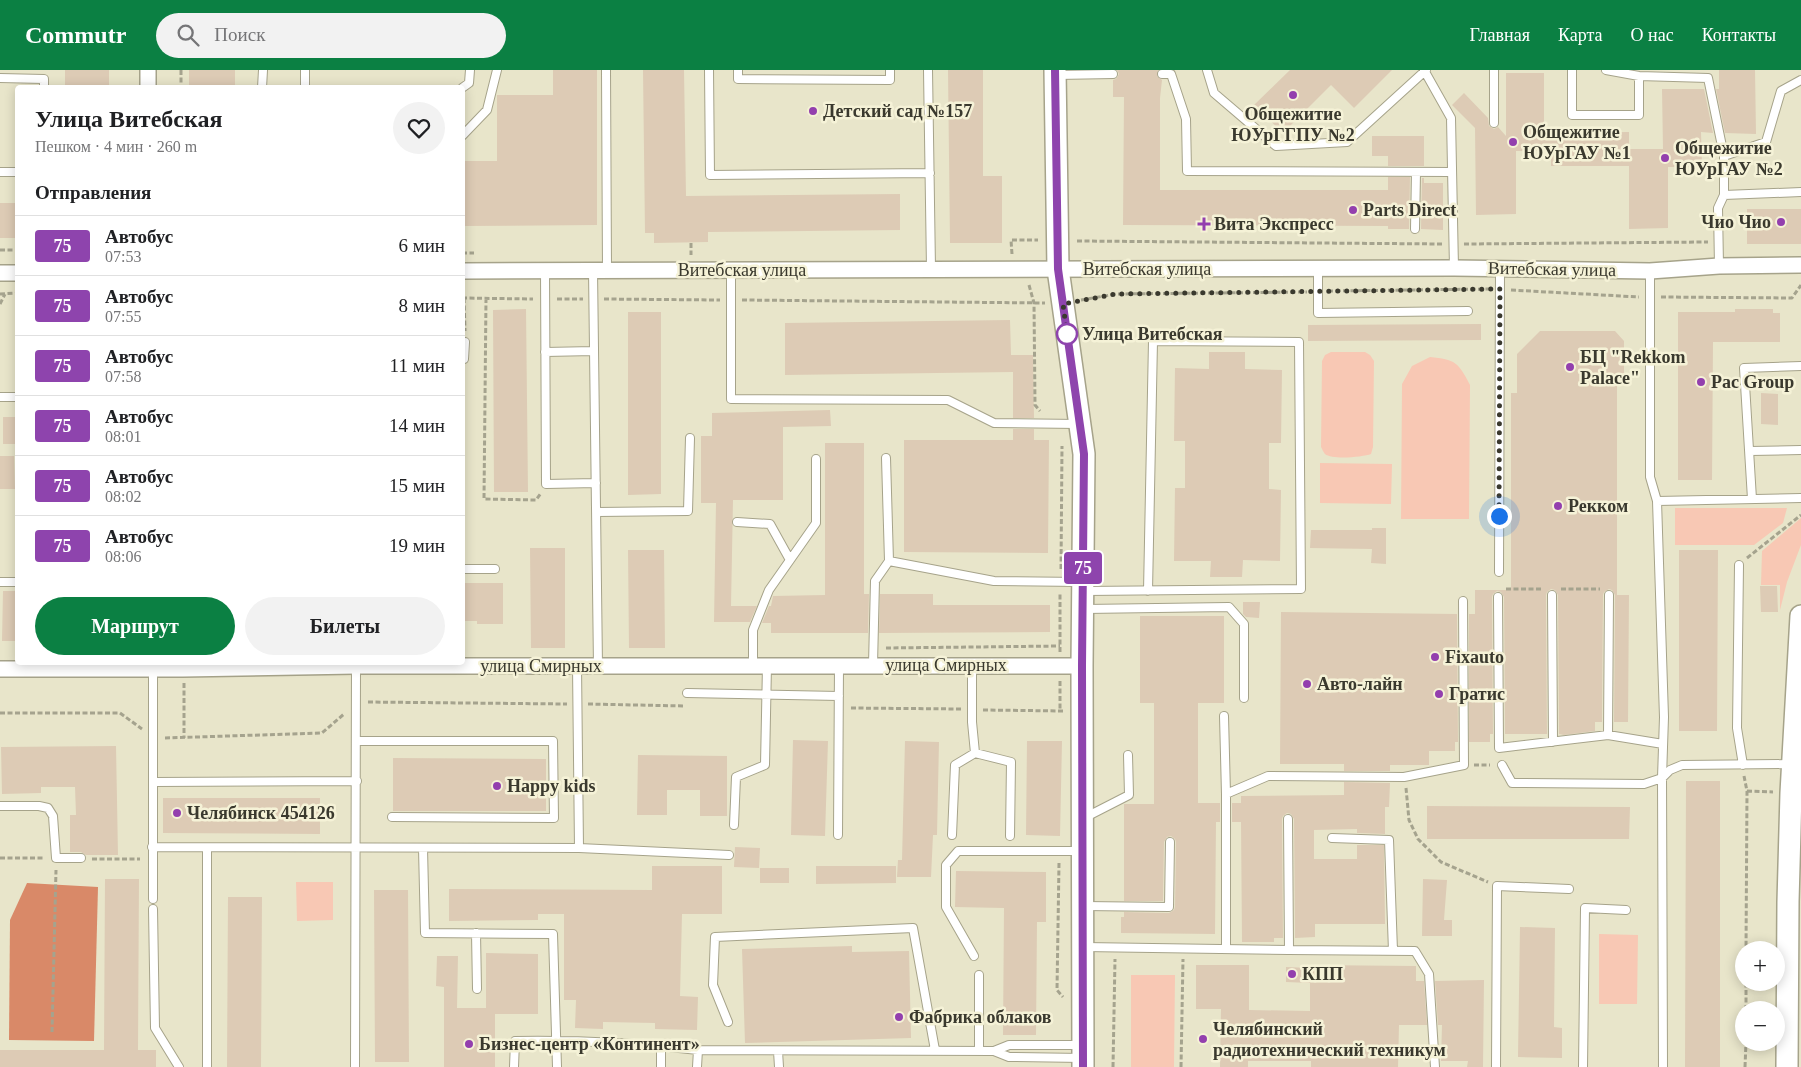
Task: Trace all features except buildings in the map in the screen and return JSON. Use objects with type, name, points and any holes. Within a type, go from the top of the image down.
[{"type":"main road","points":[[1055,73],[1058,269],[1084,454],[1082,666],[1083,1057]]},
{"type":"main road","points":[[1787,1067],[1788,902],[1797,764],[1801,616]]},
{"type":"street","points":[[148,70],[148,85]]},
{"type":"street","name":"Витебская улица","points":[[465,271],[1318,268],[1650,270],[1719,266],[1801,265]]},
{"type":"street","points":[[0,272],[15,272]]},
{"type":"street","name":"улица Смирных","points":[[0,669],[153,666],[184,670],[370,665]]},
{"type":"street","name":"улица Смирных","points":[[465,665],[1082,666]]},
{"type":"lane","points":[[262,70],[262,85]]},
{"type":"lane","points":[[305,70],[305,85]]},
{"type":"lane","points":[[465,86],[469,83],[470,70]]},
{"type":"lane","points":[[465,133],[487,110],[497,70]]},
{"type":"lane","points":[[598,666],[593,299],[600,270],[606,70]]},
{"type":"lane","points":[[709,70],[710,175],[930,172]]},
{"type":"lane","points":[[738,70],[738,79],[890,80],[890,70]]},
{"type":"lane","points":[[928,70],[931,269]]},
{"type":"lane","points":[[1207,70],[1214,93],[1276,146],[1347,142],[1425,70],[1451,118],[1454,268]]},
{"type":"lane","points":[[1494,70],[1494,123]]},
{"type":"lane","points":[[1572,70],[1572,115],[1639,116],[1640,76]]},
{"type":"lane","points":[[1606,70],[1640,76],[1708,78],[1724,156],[1724,195],[1718,208],[1719,266]]},
{"type":"lane","points":[[1055,73],[1113,74]]},
{"type":"lane","points":[[1162,74],[1171,74],[1186,119],[1187,171],[1452,172]]},
{"type":"lane","points":[[0,78],[44,79],[44,85]]},
{"type":"lane","points":[[1724,156],[1766,142],[1781,91],[1801,80]]},
{"type":"lane","points":[[0,172],[15,172]]},
{"type":"lane","points":[[1415,230],[1416,172]]},
{"type":"lane","points":[[1724,195],[1801,192]]},
{"type":"lane","points":[[1318,268],[1318,313],[1468,311]]},
{"type":"lane","points":[[1499,572],[1500,269]]},
{"type":"lane","points":[[545,270],[546,484],[596,483]]},
{"type":"lane","points":[[731,270],[731,399],[948,400],[994,423],[1080,424]]},
{"type":"lane","points":[[1650,270],[1650,477],[1657,501],[1664,744],[1662,778],[1663,1067]]},
{"type":"lane","points":[[1083,594],[1148,591],[1301,589],[1299,342],[1153,341],[1148,591]]},
{"type":"lane","points":[[545,352],[594,351]]},
{"type":"lane","points":[[1752,500],[1744,368],[1801,366]]},
{"type":"lane","points":[[0,397],[15,397]]},
{"type":"lane","points":[[596,512],[688,511],[690,438]]},
{"type":"lane","points":[[1750,451],[1801,450]]},
{"type":"lane","points":[[873,665],[875,581],[889,561],[886,458]]},
{"type":"lane","points":[[734,825],[736,777],[766,765],[766,694],[753,630],[769,590],[816,524],[816,459]]},
{"type":"lane","points":[[1657,501],[1801,498]]},
{"type":"lane","points":[[737,522],[770,524],[790,560]]},
{"type":"lane","points":[[889,561],[994,581],[1083,594],[1229,607],[1244,624],[1244,698]]},
{"type":"lane","points":[[1739,565],[1737,728],[1743,764]]},
{"type":"lane","points":[[465,569],[495,569]]},
{"type":"lane","points":[[0,582],[15,582]]},
{"type":"lane","points":[[1552,595],[1553,742]]},
{"type":"lane","points":[[1608,735],[1609,595]]},
{"type":"lane","points":[[1498,597],[1499,748],[1608,735],[1664,744]]},
{"type":"lane","points":[[1226,794],[1268,776],[1404,778],[1464,765],[1463,601]]},
{"type":"lane","points":[[972,665],[972,710],[975,753]]},
{"type":"lane","points":[[153,666],[153,899]]},
{"type":"lane","points":[[356,666],[356,1067]]},
{"type":"lane","points":[[577,666],[579,848]]},
{"type":"lane","points":[[838,835],[839,666]]},
{"type":"lane","points":[[687,693],[839,696]]},
{"type":"lane","points":[[1224,716],[1226,949]]},
{"type":"lane","points":[[357,741],[553,741],[554,818],[392,817]]},
{"type":"lane","points":[[952,835],[954,765],[975,753],[1011,762],[1010,836]]},
{"type":"lane","points":[[1082,819],[1129,795],[1128,755]]},
{"type":"lane","points":[[1502,765],[1512,783],[1644,784],[1662,778],[1670,770],[1682,765],[1797,764]]},
{"type":"lane","points":[[152,782],[357,781]]},
{"type":"lane","points":[[0,806],[39,806],[48,808],[53,816],[56,858],[81,858]]},
{"type":"lane","points":[[1288,819],[1289,950]]},
{"type":"lane","points":[[1332,838],[1389,840],[1393,951]]},
{"type":"lane","points":[[1082,906],[1169,907],[1170,842]]},
{"type":"lane","points":[[152,847],[579,848],[729,855]]},
{"type":"lane","points":[[207,848],[207,1067]]},
{"type":"lane","points":[[423,848],[425,933],[553,934],[557,1067]]},
{"type":"lane","points":[[974,956],[946,907],[946,865],[958,852],[1082,851]]},
{"type":"lane","points":[[1496,1067],[1497,886],[1569,889]]},
{"type":"lane","points":[[1583,1067],[1586,908],[1626,910]]},
{"type":"lane","points":[[153,909],[155,1028],[179,1067]]},
{"type":"lane","points":[[728,1022],[713,985],[715,937],[913,928],[935,1050]]},
{"type":"lane","points":[[476,933],[477,989]]},
{"type":"lane","points":[[1082,948],[1415,951],[1429,974],[1436,1067]]},
{"type":"lane","points":[[979,976],[979,1050]]},
{"type":"lane","points":[[514,1067],[515,1041],[661,1046],[698,1050],[979,1050],[994,1051],[1009,1057],[1083,1057]]},
{"type":"lane","points":[[994,1051],[1009,1045],[1083,1057]]},
{"type":"lane","points":[[661,1046],[661,1067]]},
{"type":"lane","points":[[697,1067],[698,1050]]},
{"type":"lane","points":[[778,1051],[778,1067]]},
{"type":"path","points":[[181,70],[181,85]]},
{"type":"path","points":[[1019,240],[1453,244],[1718,242]]},
{"type":"path","points":[[691,243],[691,255]]},
{"type":"path","points":[[0,250],[15,250]]},
{"type":"path","points":[[465,298],[1063,304],[1116,294],[1500,289],[1650,297],[1792,298],[1801,285]]},
{"type":"path","points":[[0,294],[15,293]]},
{"type":"path","points":[[0,304],[5,294]]},
{"type":"path","points":[[486,298],[484,499],[536,500],[546,484]]},
{"type":"path","points":[[1739,565],[1801,515]]},
{"type":"path","points":[[184,670],[184,738]]},
{"type":"path","points":[[0,713],[120,713],[153,738],[184,738],[322,733],[356,702],[687,706]]},
{"type":"path","points":[[839,708],[1082,711]]},
{"type":"path","points":[[1743,764],[1747,791],[1746,941]]},
{"type":"path","points":[[1464,765],[1502,765]]},
{"type":"path","points":[[1404,778],[1409,820],[1418,839],[1441,862],[1497,886]]},
{"type":"path","points":[[0,858],[56,858],[52,1032]]},
{"type":"path","points":[[81,858],[152,859]]},
{"type":"path","points":[[1113,1067],[1115,948]]},
{"type":"path","points":[[1182,1067],[1183,949]]},
{"type":"path","points":[[1745,1067],[1746,1051]]},
{"type":"shaded area","points":[[1331,352],[1365,352],[1374,361],[1373,447],[1371,454],[1355,457],[1334,457],[1325,454],[1321,447],[1322,361],[1325,355]]},
{"type":"shaded area","points":[[1430,357],[1451,361],[1463,372],[1470,385],[1469,519],[1401,519],[1402,384],[1412,366]]},
{"type":"shaded area","points":[[1320,463],[1392,464],[1391,504],[1320,503]]},
{"type":"shaded area","points":[[1675,508],[1787,508],[1783,523],[1754,545],[1675,545]]},
{"type":"shaded area","points":[[1801,518],[1801,545],[1787,582],[1780,610],[1780,585],[1761,585],[1762,551]]},
{"type":"shaded area","points":[[296,882],[333,882],[333,920],[297,921]]},
{"type":"shaded area","points":[[27,883],[98,887],[94,1041],[9,1040],[10,920]]},
{"type":"shaded area","points":[[1599,934],[1638,935],[1637,1004],[1599,1004]]},
{"type":"shaded area","points":[[1131,975],[1175,975],[1174,1067],[1131,1067]]},
{"type":"bus line","name":"75","points":[[1055,70],[1058,269],[1084,454],[1082,666],[1083,1067]]},
{"type":"place","name":"Общежитие ЮУрГГПУ №2","points":[[1293,95]]},
{"type":"place","name":"Детский сад №157","points":[[813,111]]},
{"type":"place","name":"Общежитие ЮУрГАУ №1","points":[[1513,142]]},
{"type":"place","name":"Общежитие ЮУрГАУ №2","points":[[1665,158]]},
{"type":"place","name":"Parts Direct","points":[[1353,210]]},
{"type":"place","name":"Чио Чио","points":[[1781,222]]},
{"type":"place","name":"Вита Экспресс","points":[[1204,224]]},
{"type":"place","name":"Улица Витебская","points":[[1067,334]]},
{"type":"place","name":"БЦ \"Rekkom Palace\"","points":[[1570,367]]},
{"type":"place","name":"Pac Group","points":[[1701,382]]},
{"type":"place","name":"Рекком","points":[[1558,506]]},
{"type":"place","name":"Fixauto","points":[[1435,657]]},
{"type":"place","name":"Авто-лайн","points":[[1307,684]]},
{"type":"place","name":"Гратис","points":[[1439,694]]},
{"type":"place","name":"Happy kids","points":[[497,786]]},
{"type":"place","name":"Челябинск 454126","points":[[177,813]]},
{"type":"place","name":"КПП","points":[[1292,974]]},
{"type":"place","name":"Фабрика облаков","points":[[899,1017]]},
{"type":"place","name":"Челябинский радиотехнический техникум","points":[[1203,1039]]},
{"type":"place","name":"Бизнес-центр «Континент»","points":[[469,1044]]},
{"type":"route","points":[[1067,334],[1063,304],[1116,294],[1500,289],[1499,516]]}]
